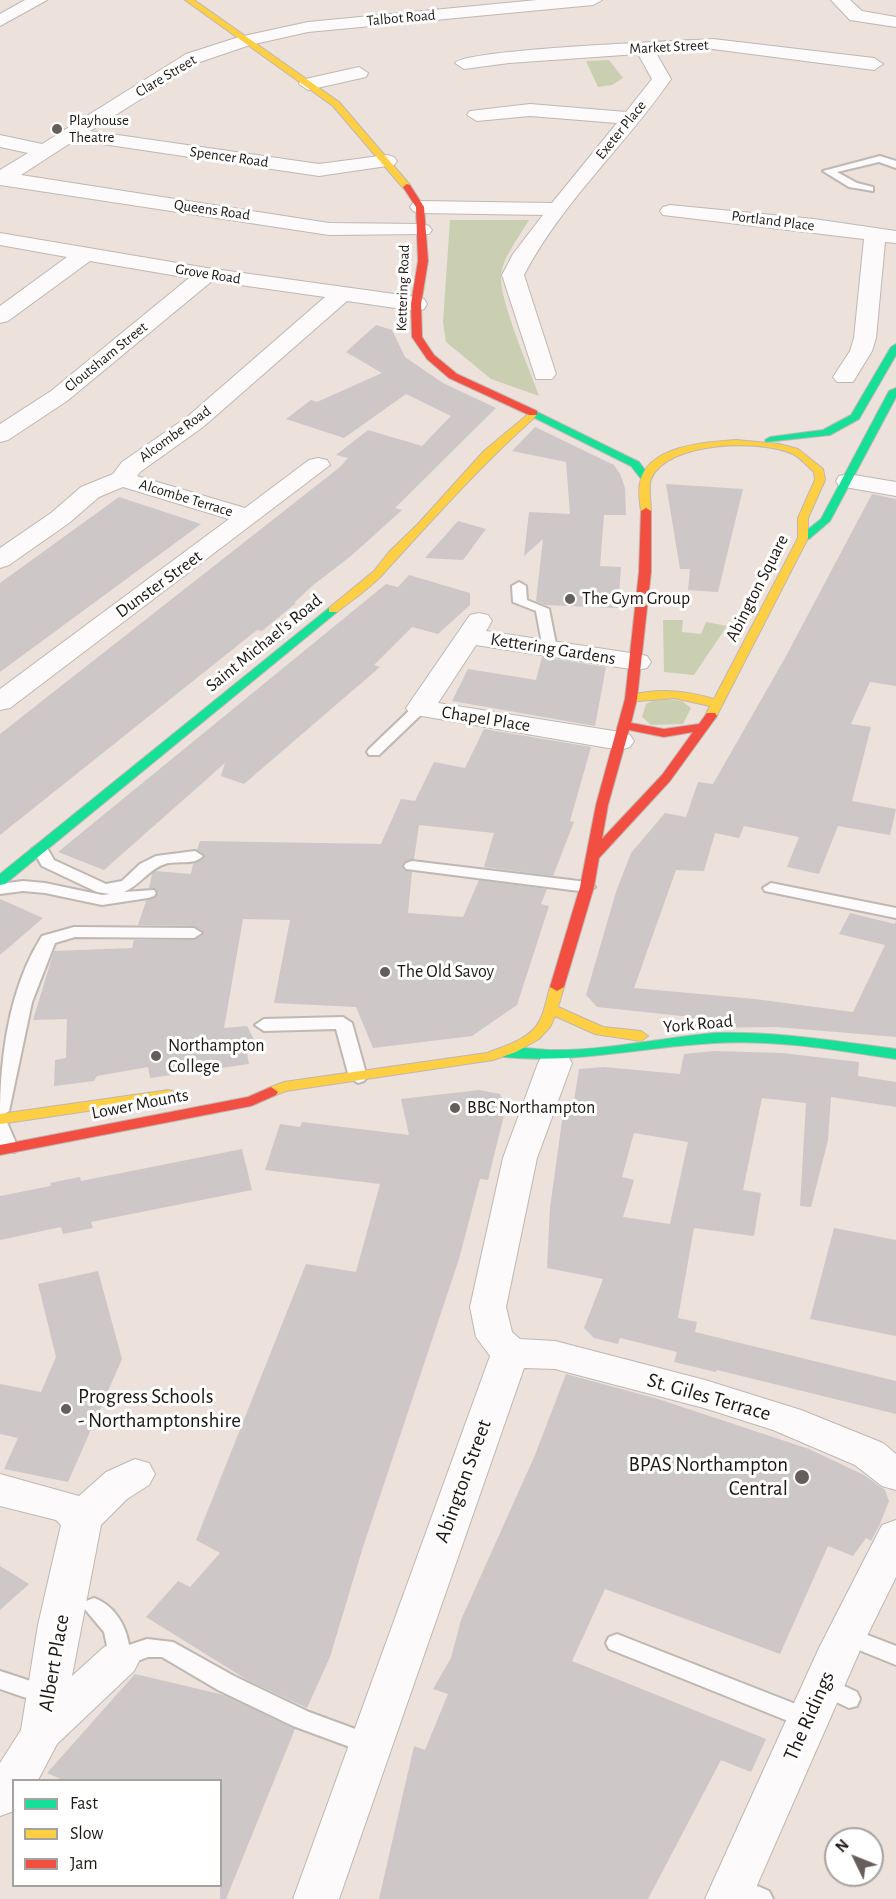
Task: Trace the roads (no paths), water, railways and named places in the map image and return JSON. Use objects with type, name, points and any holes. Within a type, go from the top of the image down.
[{"type":"main road","points":[[189,0],[344,111],[387,161],[420,207]]},
{"type":"main road","name":"Kettering Road","points":[[420,207],[423,261],[416,304],[417,337],[430,357],[453,376],[589,439],[636,464],[646,478]]},
{"type":"main road","points":[[745,442],[797,438],[833,430],[855,417],[896,347]]},
{"type":"main road","points":[[803,538],[825,521],[896,388]]},
{"type":"main road","name":"Saint Michael's Road","points":[[0,881],[378,573],[386,558],[419,529],[508,432],[532,414]]},
{"type":"main road","points":[[589,439],[620,441]]},
{"type":"main road","name":"Abington Square","points":[[592,858],[666,778],[705,727],[803,538],[803,518],[820,480],[819,471],[802,455],[792,450],[745,442],[690,447],[658,461],[646,478]]},
{"type":"main road","points":[[662,446],[690,447]]},
{"type":"main road","points":[[504,1052],[535,1036],[546,1023],[587,887],[602,805],[631,699],[637,662],[645,572],[646,478]]},
{"type":"main road","points":[[631,699],[660,691],[696,697],[717,704]]},
{"type":"main road","points":[[622,733],[640,731],[672,735],[705,727]]},
{"type":"main road","points":[[551,1009],[580,1024],[600,1031],[679,1041]]},
{"type":"main road","name":"York Road","points":[[504,1052],[531,1057],[558,1057],[630,1051],[679,1041],[757,1038],[896,1054]]},
{"type":"main road","name":"Lower Mounts","points":[[257,1084],[284,1087],[488,1057],[504,1052]]},
{"type":"main road","name":"Lower Mounts","points":[[5,1149],[251,1101],[284,1087]]},
{"type":"main road","name":"Lower Mounts","points":[[0,1122],[179,1093]]},
{"type":"street","points":[[0,21],[38,0]]},
{"type":"street","name":"Talbot Road","points":[[245,41],[308,27],[593,0]]},
{"type":"street","points":[[840,0],[856,16],[896,22]]},
{"type":"street","points":[[193,57],[229,29]]},
{"type":"street","name":"Clare Street","points":[[1,178],[193,57],[245,41]]},
{"type":"street","name":"Market Street","points":[[464,63],[509,57],[713,44],[874,64]]},
{"type":"street","name":"Exeter Place","points":[[544,374],[513,274],[524,254],[558,209],[629,118],[662,80],[644,48]]},
{"type":"street","points":[[308,84],[359,73]]},
{"type":"street","points":[[477,115],[531,110],[629,118]]},
{"type":"street","name":"Spencer Road","points":[[72,134],[319,170],[387,161]]},
{"type":"street","points":[[0,141],[45,151]]},
{"type":"street","name":"Queens Road","points":[[1,178],[329,229],[422,230]]},
{"type":"street","points":[[420,207],[558,209]]},
{"type":"street","name":"Portland Place","points":[[670,211],[814,225],[885,236],[865,338],[861,351],[845,377]]},
{"type":"street","name":"Grove Road","points":[[0,239],[207,274],[416,304]]},
{"type":"street","points":[[0,316],[84,254]]},
{"type":"street","name":"Cloutsham Street","points":[[0,435],[59,396],[207,274]]},
{"type":"street","name":"Alcombe Road","points":[[0,560],[60,518],[90,492],[122,479],[131,467],[195,422],[342,294]]},
{"type":"street","name":"Dunster Street","points":[[0,702],[318,465]]},
{"type":"street","name":"Alcombe Terrace","points":[[122,479],[249,517]]},
{"type":"street","points":[[848,481],[896,489]]},
{"type":"street","name":"Kettering Gardens","points":[[474,629],[550,648],[637,662]]},
{"type":"street","name":"Chapel Place","points":[[474,629],[420,708],[622,733]]},
{"type":"street","points":[[510,1353],[495,1337],[488,1306],[520,1158],[555,1063]]},
{"type":"street","name":"St. Giles Terrace","points":[[510,1353],[555,1354],[767,1414],[869,1454],[896,1475]]},
{"type":"street","name":"Abington Street","points":[[323,1897],[369,1744],[510,1353]]},
{"type":"street","name":"Albert Place","points":[[13,1779],[26,1762],[45,1714],[59,1625],[82,1519],[96,1502],[119,1482],[135,1474]]},
{"type":"street","points":[[0,1490],[68,1508],[82,1519]]},
{"type":"street","name":"The Ridings","points":[[741,1895],[827,1701],[847,1636],[896,1536]]},
{"type":"street","points":[[45,1714],[119,1659]]},
{"type":"street","name":"Albert Place","points":[[0,1797],[12,1781]]},
{"type":"lane","points":[[869,189],[854,185],[828,171],[880,159],[896,152]]},
{"type":"lane","points":[[880,159],[896,165]]},
{"type":"lane","points":[[519,586],[520,602],[542,609],[550,648]]},
{"type":"lane","points":[[374,752],[420,708]]},
{"type":"lane","points":[[40,849],[48,864],[103,889],[117,889],[129,884],[146,867],[162,858],[195,856]]},
{"type":"lane","points":[[412,866],[587,887]]},
{"type":"lane","points":[[0,889],[23,886],[45,888],[102,900],[148,893]]},
{"type":"lane","points":[[771,888],[896,913]]},
{"type":"lane","points":[[0,1111],[15,1033],[41,952],[48,940],[74,932],[194,933]]},
{"type":"lane","points":[[264,1025],[343,1023],[358,1077]]},
{"type":"lane","points":[[0,1122],[5,1149]]},
{"type":"lane","points":[[94,1606],[114,1626],[120,1642],[119,1659],[147,1648],[165,1648],[226,1683],[290,1714],[369,1744]]},
{"type":"lane","points":[[847,1636],[896,1656]]},
{"type":"lane","points":[[617,1643],[827,1701]]},
{"type":"lane","points":[[0,1680],[45,1714]]},
{"type":"place","name":"Playhouse Theatre","points":[[57,129]]},
{"type":"place","name":"The Gym Group","points":[[570,599]]},
{"type":"place","name":"The Old Savoy","points":[[385,972]]},
{"type":"place","name":"Northampton College","points":[[156,1056]]},
{"type":"place","name":"BBC Northampton","points":[[455,1108]]},
{"type":"place","name":"Progress Schools - Northamptonshire","points":[[66,1409]]},
{"type":"place","name":"BPAS Northampton Central","points":[[802,1477]]}]
